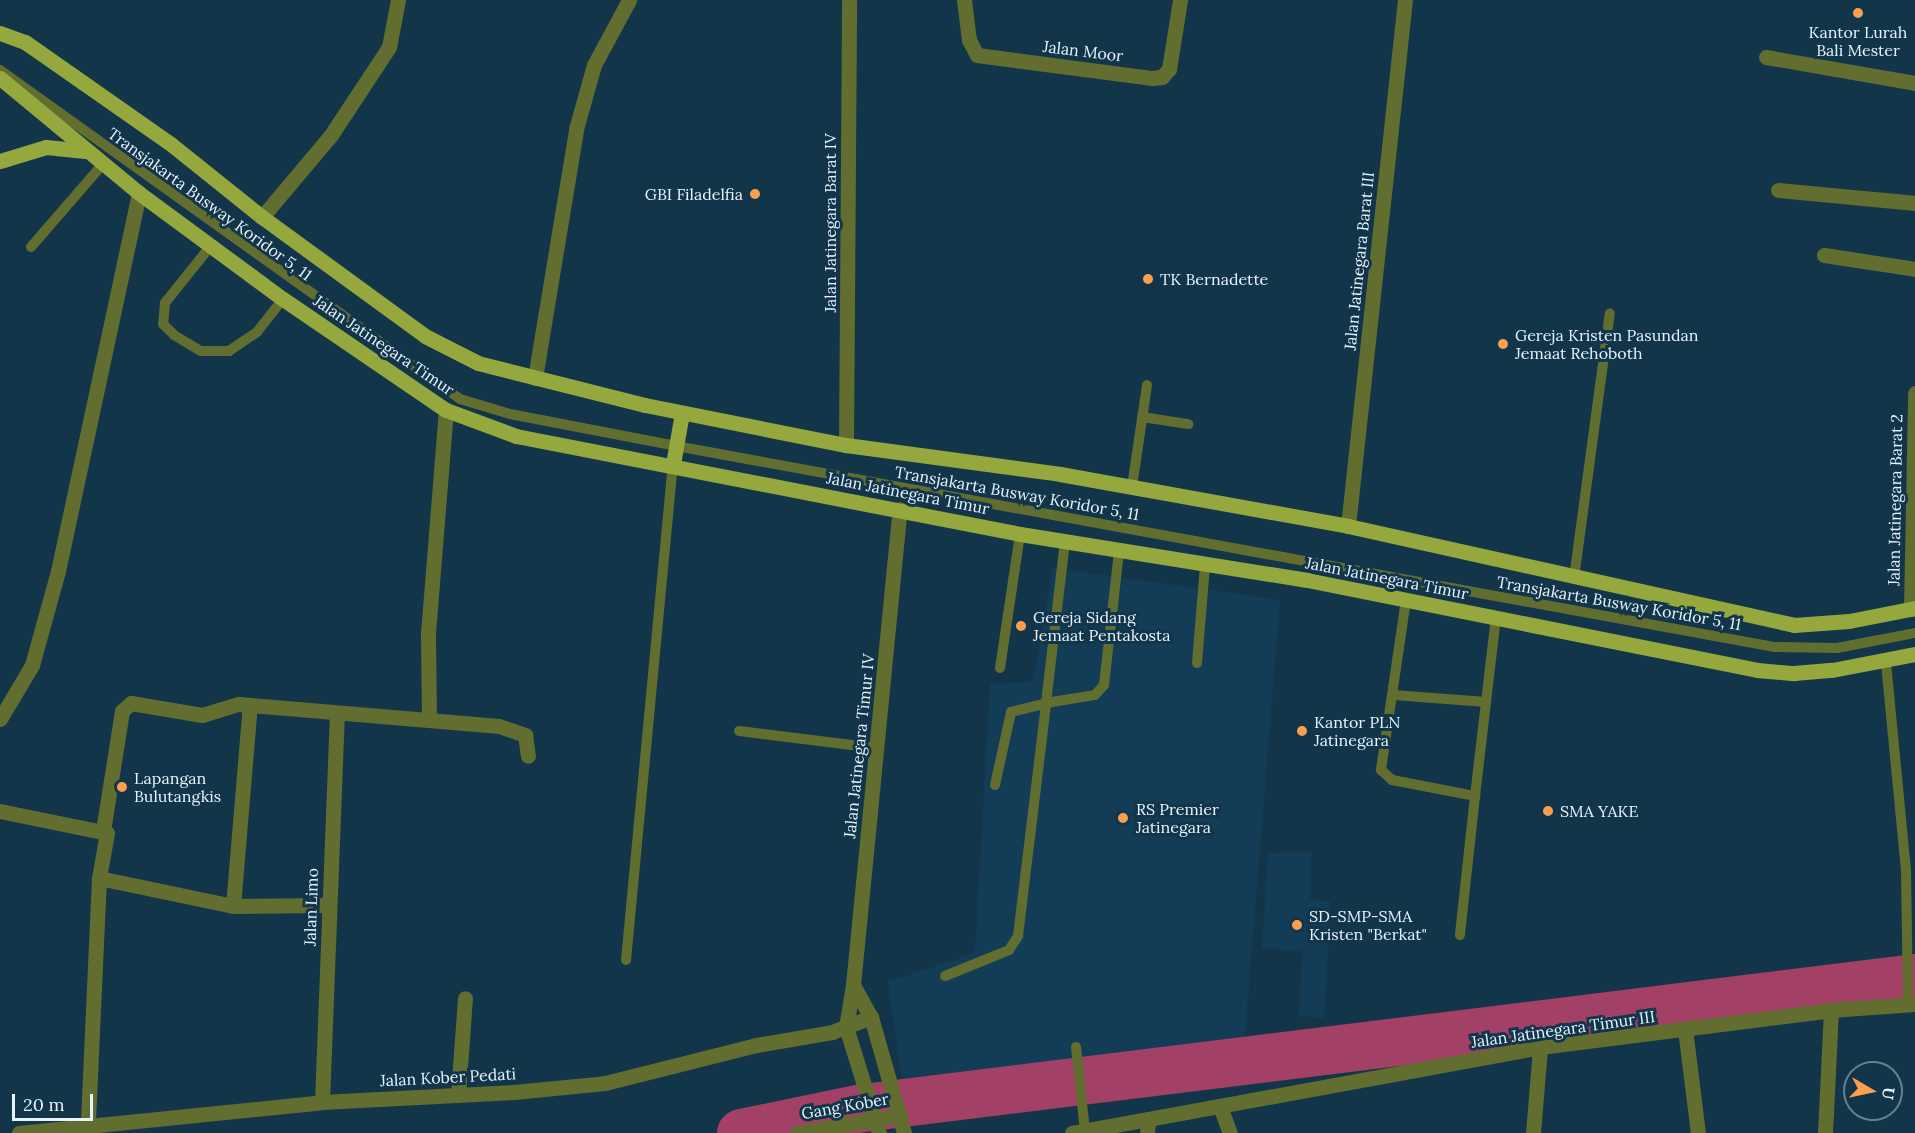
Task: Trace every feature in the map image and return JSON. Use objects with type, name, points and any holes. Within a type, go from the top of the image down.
[{"type":"main road","name":"Jalan Jatinegara Timur","points":[[0,33],[26,42],[172,145],[262,217],[425,336],[478,363],[681,413],[846,445],[1132,487],[1348,526],[1794,625],[1849,621],[1913,609]]},
{"type":"main road","name":"Jalan Jatinegara Timur","points":[[0,78],[209,248],[446,410],[516,435],[1020,534],[1307,580],[1757,670],[1794,673],[1887,663],[1915,654]]},
{"type":"main road","points":[[0,160],[46,147],[61,146],[91,154]]},
{"type":"main road","points":[[672,464],[681,413]]},
{"type":"street","points":[[262,217],[331,135],[389,47],[398,0]]},
{"type":"street","points":[[535,378],[576,129],[594,64],[629,0]]},
{"type":"street","name":"Jalan Jatinegara Barat IV","points":[[846,445],[849,0]]},
{"type":"street","name":"Jalan Moor","points":[[964,0],[969,40],[977,55],[1152,78],[1162,77],[1169,69],[1180,0]]},
{"type":"street","name":"Jalan Jatinegara Barat III","points":[[1348,526],[1406,0]]},
{"type":"street","points":[[1766,57],[1915,83]]},
{"type":"street","points":[[1778,190],[1915,203]]},
{"type":"street","points":[[0,719],[32,664],[58,571],[139,193]]},
{"type":"street","points":[[1824,255],[1915,269]]},
{"type":"street","name":"Jalan Jatinegara Barat 2","points":[[1913,609],[1915,393]]},
{"type":"street","points":[[429,719],[428,633],[446,410]]},
{"type":"street","name":"Jalan Jatinegara Timur IV","points":[[846,1028],[853,985],[900,510]]},
{"type":"street","points":[[103,831],[122,711],[127,705],[136,703],[202,716],[238,704],[429,719],[515,729],[525,735],[528,756]]},
{"type":"street","points":[[233,906],[250,705]]},
{"type":"street","name":"Jalan Limo","points":[[322,1102],[337,713]]},
{"type":"street","points":[[0,811],[103,831],[108,837],[99,878],[88,1123]]},
{"type":"street","points":[[99,878],[233,906],[329,905]]},
{"type":"street","points":[[853,985],[871,1017],[904,1133]]},
{"type":"street","points":[[458,1095],[465,998]]},
{"type":"street","name":"Jalan Jatinegara Timur III","points":[[1220,1106],[1540,1047],[1910,1002]]},
{"type":"street","points":[[1826,1133],[1832,1010]]},
{"type":"street","name":"Jalan Kober Pedati","points":[[19,1133],[88,1123],[322,1102],[458,1095],[605,1083],[846,1028],[871,1017]]},
{"type":"street","points":[[846,1028],[859,1062],[876,1122]]},
{"type":"street","points":[[1684,1029],[1698,1133]]},
{"type":"street","points":[[1533,1133],[1540,1047]]},
{"type":"street","points":[[1079,1132],[1147,1127],[1220,1106],[1230,1133]]},
{"type":"street","name":"Gang Kober","points":[[797,1133],[876,1122],[899,1111]]},
{"type":"lane","name":"Transjakarta Busway Koridor 5, 11","points":[[0,70],[460,399],[510,414],[1774,647],[1837,648],[1915,633]]},
{"type":"lane","points":[[30,247],[103,164]]},
{"type":"lane","points":[[209,248],[165,303],[163,324],[174,335],[201,351],[229,351],[257,332],[283,299]]},
{"type":"lane","points":[[1574,578],[1610,313]]},
{"type":"lane","points":[[1132,487],[1147,385]]},
{"type":"lane","points":[[1142,417],[1188,424]]},
{"type":"lane","points":[[626,960],[672,464]]},
{"type":"lane","points":[[1000,668],[1020,534]]},
{"type":"lane","points":[[945,976],[1009,950],[1018,936],[1065,541]]},
{"type":"lane","points":[[995,785],[1011,712],[1046,703],[1095,695],[1104,685],[1119,550]]},
{"type":"lane","points":[[1197,663],[1205,565]]},
{"type":"lane","points":[[1406,600],[1394,695],[1381,767],[1384,776],[1475,796]]},
{"type":"lane","points":[[1460,935],[1496,617]]},
{"type":"lane","points":[[1887,663],[1906,872],[1907,967],[1910,1002]]},
{"type":"lane","points":[[1394,695],[1486,702]]},
{"type":"lane","points":[[739,731],[876,748]]},
{"type":"lane","points":[[1077,1047],[1081,1084],[1079,1132]]},
{"type":"shaded area","name":"RS Premier Jatinegara","points":[[1053,568],[1280,600],[1244,1047],[1159,1054],[903,1088],[888,982],[975,953],[990,684],[1033,682]]},
{"type":"shaded area","name":"SD-SMP-SMA Kristen \"Berkat\"","points":[[1311,852],[1310,899],[1331,902],[1324,1018],[1299,1016],[1302,951],[1262,948],[1268,853]]},
{"type":"waterway","points":[[741,1133],[863,1108],[1915,978]]},
{"type":"place","name":"Kantor Lurah Bali Mester","points":[[1858,13]]},
{"type":"place","name":"GBI Filadelfia","points":[[755,194]]},
{"type":"place","name":"TK Bernadette","points":[[1148,279]]},
{"type":"place","name":"Gereja Kristen Pasundan Jemaat Rehoboth","points":[[1503,344]]},
{"type":"place","name":"Gereja Sidang Jemaat Pentakosta","points":[[1021,626]]},
{"type":"place","name":"Kantor PLN Jatinegara","points":[[1302,731]]},
{"type":"place","name":"Lapangan Bulutangkis","points":[[122,787]]},
{"type":"place","name":"SMA YAKE","points":[[1548,811]]},
{"type":"place","name":"RS Premier Jatinegara","points":[[1123,818]]},
{"type":"place","name":"SD-SMP-SMA Kristen \"Berkat\"","points":[[1297,925]]}]
